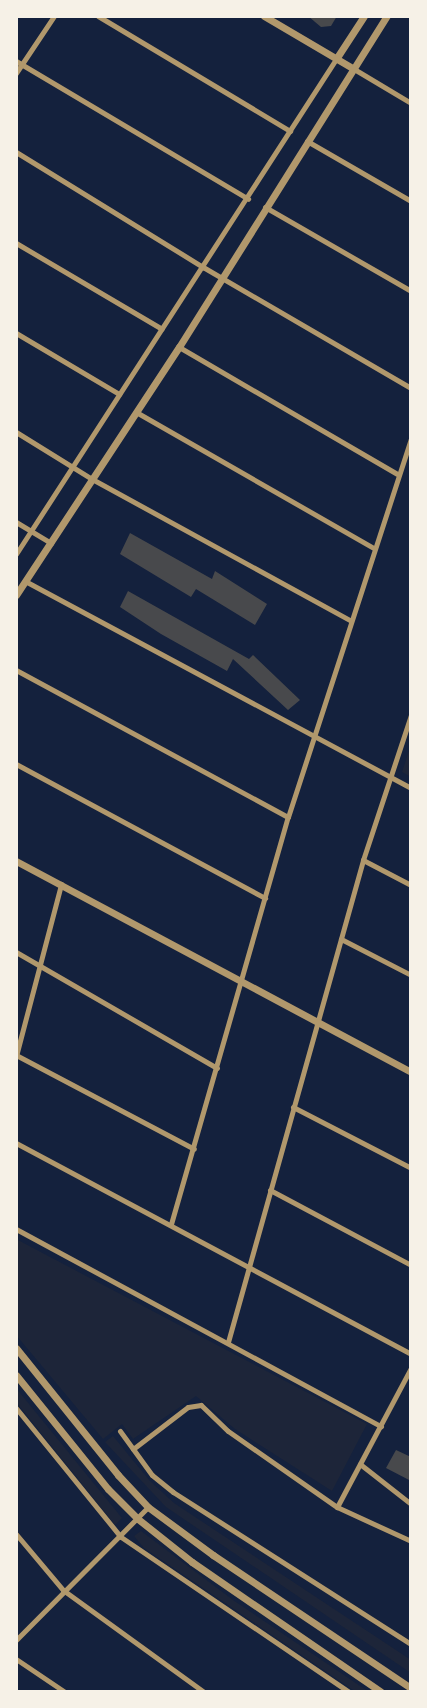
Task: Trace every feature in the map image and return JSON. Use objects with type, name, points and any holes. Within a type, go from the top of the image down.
[{"type":"street","points":[[16,73],[19,63],[54,16]]},
{"type":"street","points":[[98,16],[290,131]]},
{"type":"street","points":[[264,16],[411,103]]},
{"type":"street","points":[[16,554],[248,199],[364,16]]},
{"type":"street","points":[[16,595],[179,347],[265,207],[387,16]]},
{"type":"street","points":[[19,63],[248,199]]},
{"type":"street","points":[[307,142],[411,202]]},
{"type":"street","points":[[16,152],[221,278],[411,388]]},
{"type":"street","points":[[265,207],[411,291]]},
{"type":"street","points":[[16,243],[162,329]]},
{"type":"street","points":[[16,333],[119,394]]},
{"type":"street","points":[[179,347],[397,474]]},
{"type":"street","points":[[136,412],[373,548]]},
{"type":"street","points":[[16,432],[92,479],[351,620]]},
{"type":"street","points":[[171,1224],[312,737],[397,474],[411,438]]},
{"type":"street","points":[[16,522],[51,542]]},
{"type":"street","points":[[25,581],[312,737],[411,788]]},
{"type":"street","points":[[16,670],[288,817]]},
{"type":"street","points":[[228,1342],[247,1264],[270,1190],[363,860],[389,776],[411,715]]},
{"type":"street","points":[[16,764],[265,898]]},
{"type":"street","points":[[363,860],[411,885]]},
{"type":"street","points":[[16,861],[411,1072]]},
{"type":"street","points":[[61,884],[16,1055],[194,1149]]},
{"type":"street","points":[[341,939],[411,976]]},
{"type":"street","points":[[16,952],[217,1068]]},
{"type":"street","points":[[293,1107],[411,1168]]},
{"type":"street","points":[[16,1143],[247,1264],[411,1354]]},
{"type":"street","points":[[270,1190],[411,1265]]},
{"type":"street","points":[[16,1229],[381,1426]]},
{"type":"street","points":[[16,1348],[118,1475],[148,1507],[213,1555],[411,1688]]},
{"type":"street","points":[[337,1507],[411,1368]]},
{"type":"street","points":[[16,1375],[108,1489],[138,1519],[192,1562],[381,1692]]},
{"type":"street","points":[[133,1449],[188,1407],[202,1405],[228,1431],[337,1507],[411,1541]]},
{"type":"street","points":[[16,1408],[121,1537],[350,1692]]},
{"type":"street","points":[[120,1431],[152,1475],[201,1513],[411,1644]]},
{"type":"street","points":[[360,1464],[411,1504]]},
{"type":"street","points":[[16,1640],[63,1590],[121,1537],[148,1507]]},
{"type":"street","points":[[16,1534],[63,1590],[204,1692]]},
{"type":"street","points":[[16,1659],[64,1692]]},
{"type":"shaded area","points":[[411,745],[411,777],[402,772]]},
{"type":"shaded area","points":[[16,1239],[367,1424],[332,1491],[235,1429],[196,1396],[133,1439],[122,1424],[103,1439],[16,1335]]},
{"type":"shaded area","points":[[16,1388],[122,1518],[115,1525],[16,1402]]},
{"type":"shaded area","points":[[113,1436],[150,1481],[174,1503],[411,1660],[411,1673],[166,1507],[105,1442]]},
{"type":"shaded area","points":[[141,1531],[233,1600],[369,1692],[356,1692],[144,1548],[134,1536]]},
{"type":"building","points":[[308,16],[337,16],[331,26],[321,27]]},
{"type":"building","points":[[130,533],[212,579],[215,571],[267,604],[255,625],[196,589],[191,597],[120,554]]},
{"type":"building","points":[[128,591],[249,659],[253,655],[300,700],[288,710],[233,659],[227,671],[161,634],[120,607]]},
{"type":"building","points":[[396,1450],[411,1457],[411,1481],[386,1468]]}]
